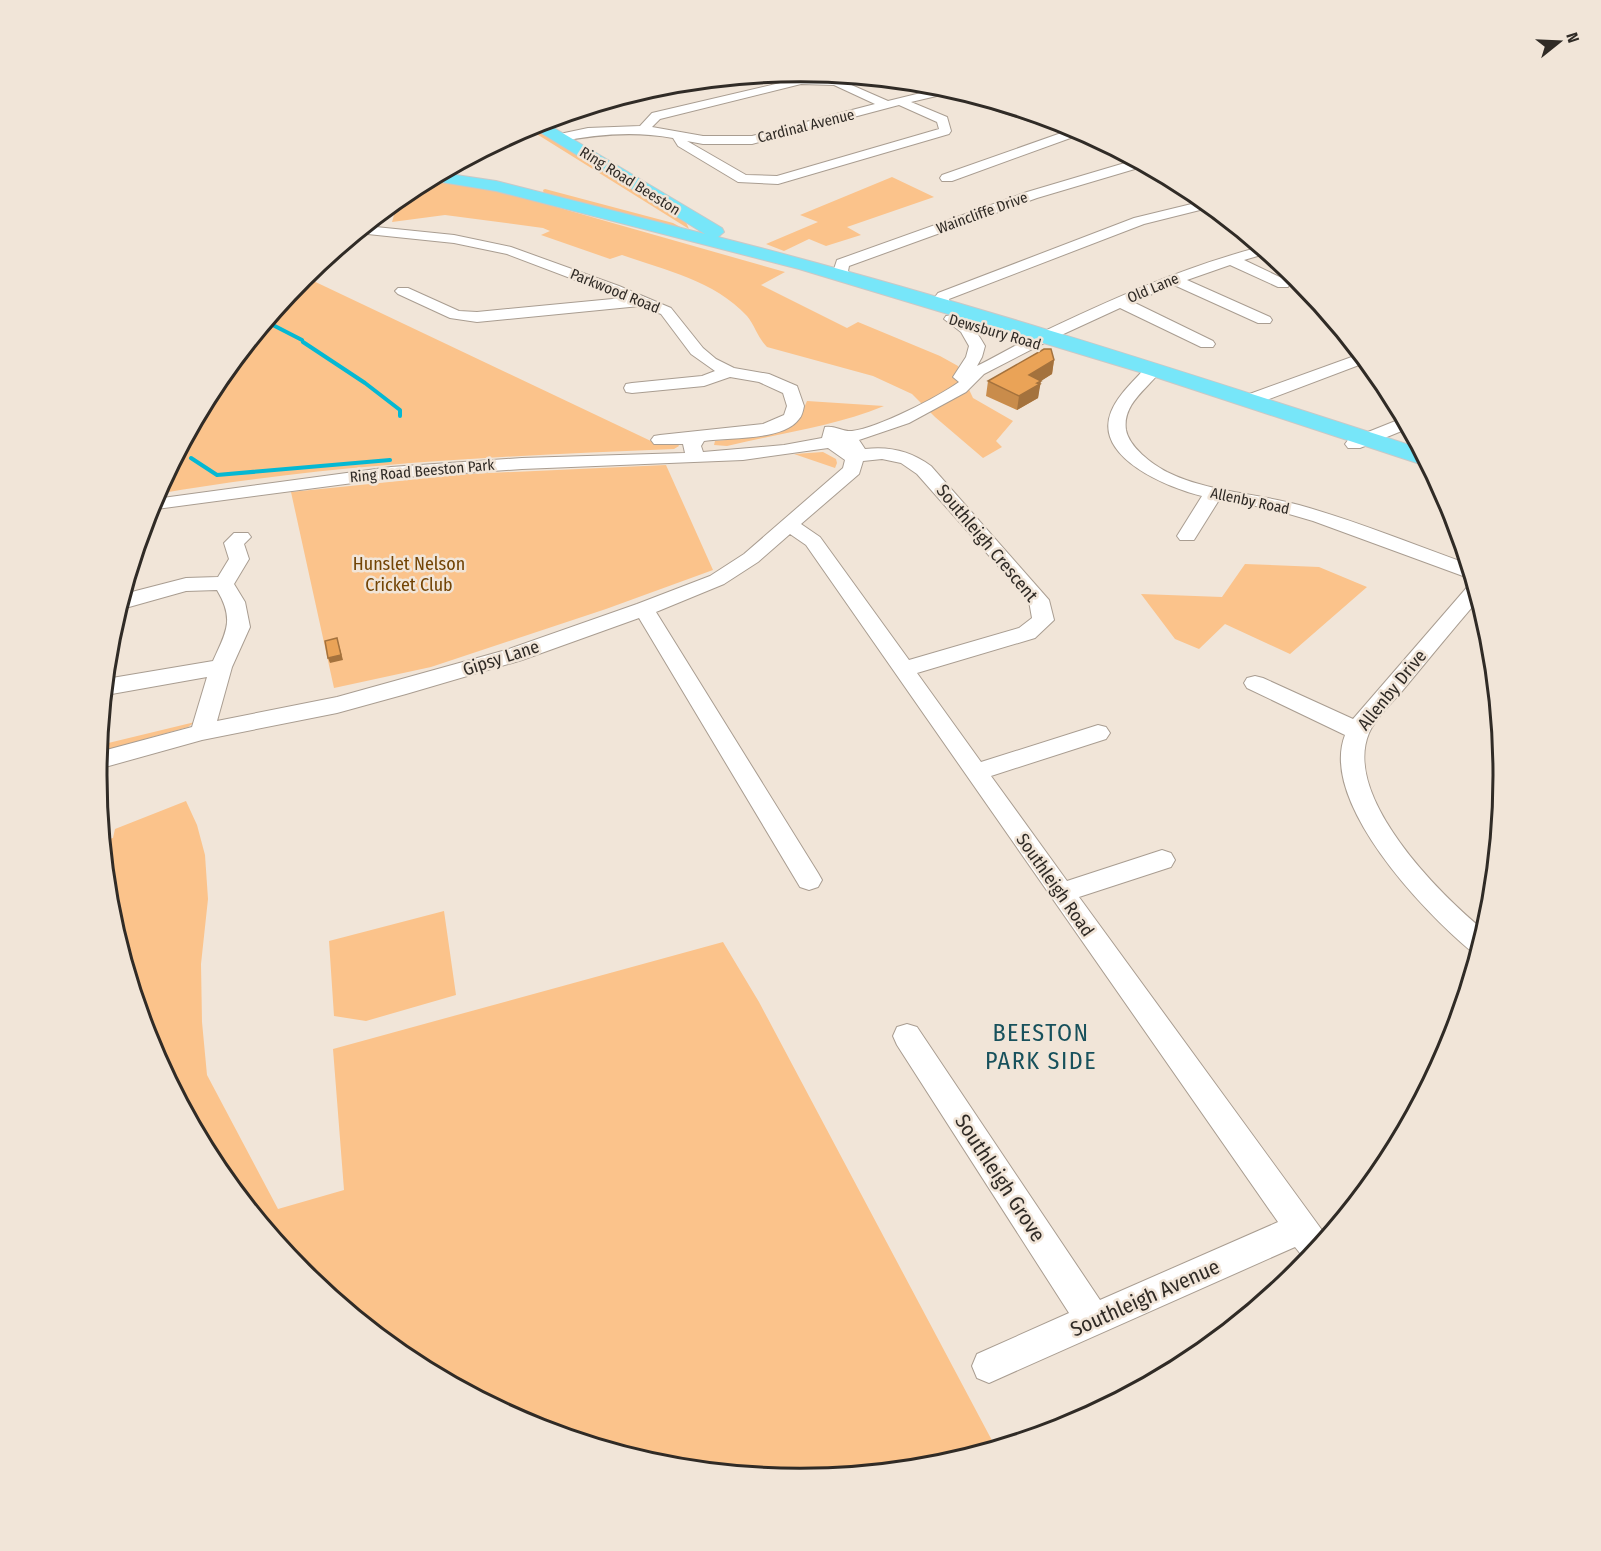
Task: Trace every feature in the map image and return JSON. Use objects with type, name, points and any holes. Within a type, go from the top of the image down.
[{"type":"main road","name":"Ring Road Beeston","points":[[547,130],[697,233]]},
{"type":"main road","name":"Dewsbury Road","points":[[448,179],[496,186],[697,233],[806,265],[844,270],[1038,340],[1250,400],[1420,465]]},
{"type":"main road","name":"Dewsbury Road","points":[[697,233],[792,268],[957,312]]},
{"type":"main road","name":"Dewsbury Road","points":[[1150,373],[1360,441],[1415,455]]},
{"type":"street","points":[[643,129],[656,116],[798,82]]},
{"type":"street","points":[[840,84],[886,105]]},
{"type":"street","name":"Cardinal Avenue","points":[[559,138],[588,132],[643,129],[722,142],[765,138],[928,94]]},
{"type":"street","points":[[681,136],[679,139],[682,143],[743,178],[778,180],[945,131],[943,120],[901,102]]},
{"type":"street","points":[[947,178],[1066,135]]},
{"type":"street","points":[[701,154],[722,142]]},
{"type":"street","name":"Waincliffe Drive","points":[[844,270],[1032,195],[1130,166]]},
{"type":"street","points":[[957,312],[1139,221],[1196,207]]},
{"type":"street","name":"Parkwood Road","points":[[373,231],[454,239],[511,251],[614,289],[666,311],[697,351],[710,362],[729,372],[763,378],[791,390],[797,402],[796,412],[786,422],[772,428],[757,432],[660,440]]},
{"type":"street","name":"Old Lane","points":[[1038,340],[1173,279],[1255,252]]},
{"type":"street","points":[[1230,259],[1283,284]]},
{"type":"street","points":[[1173,279],[1264,320]]},
{"type":"street","points":[[403,291],[456,315],[477,317],[640,301]]},
{"type":"street","points":[[1120,302],[1207,344]]},
{"type":"street","points":[[957,312],[991,350],[993,363]]},
{"type":"street","points":[[957,312],[977,346],[975,358],[963,371],[969,375]]},
{"type":"street","name":"Ring Road Beeston Park","points":[[163,503],[289,483],[414,471],[503,464],[713,458],[770,454],[841,442],[885,426],[934,404],[971,381],[969,375],[1038,340]]},
{"type":"street","points":[[1250,400],[1355,361]]},
{"type":"street","points":[[632,388],[704,381],[729,372]]},
{"type":"street","name":"Allenby Road","points":[[1150,373],[1120,406],[1117,430],[1130,453],[1158,475],[1213,494],[1269,503],[1320,518],[1462,569]]},
{"type":"street","points":[[1360,441],[1399,426]]},
{"type":"street","points":[[695,457],[693,440],[699,436]]},
{"type":"street","name":"Gipsy Lane","points":[[108,758],[202,732],[337,705],[398,689],[514,655],[644,609],[717,580],[751,558],[852,470],[841,442]]},
{"type":"street","name":"Southleigh Crescent","points":[[841,442],[913,460],[1039,600],[1043,620],[1027,633],[904,669]]},
{"type":"street","points":[[1187,536],[1213,494]]},
{"type":"street","name":"Southleigh Road","points":[[789,525],[813,541],[1309,1239]]},
{"type":"street","points":[[224,584],[239,559],[232,542]]},
{"type":"street","points":[[130,601],[174,586],[200,581],[224,584]]},
{"type":"street","points":[[202,732],[220,667],[239,627],[235,602],[224,584]]},
{"type":"street","name":"Allenby Drive","points":[[1470,596],[1363,722],[1358,731],[1352,762],[1362,798],[1370,815],[1400,860],[1420,885],[1474,937]]},
{"type":"street","points":[[644,609],[809,880]]},
{"type":"street","points":[[113,686],[220,667]]},
{"type":"street","points":[[1255,683],[1358,731]]},
{"type":"street","points":[[976,772],[1098,733]]},
{"type":"street","points":[[1061,893],[1161,860]]},
{"type":"street","name":"Southleigh Grove","points":[[907,1036],[1094,1321]]},
{"type":"street","name":"Southleigh Avenue","points":[[989,1366],[1094,1321],[1309,1239]]},
{"type":"green space","points":[[543,132],[685,220],[689,229],[537,134]]},
{"type":"green space","points":[[892,177],[934,197],[847,227],[861,235],[826,246],[809,239],[784,251],[766,244],[818,222],[800,215]]},
{"type":"green space","points":[[444,181],[493,189],[785,272],[761,285],[847,328],[858,322],[940,356],[958,366],[973,398],[1013,421],[996,441],[1002,447],[983,458],[912,394],[873,376],[767,347],[747,316],[734,304],[705,285],[689,278],[622,255],[610,259],[541,235],[550,231],[543,228],[445,215],[392,222],[394,215]]},
{"type":"green space","points":[[545,189],[673,223],[686,230],[544,194]]},
{"type":"green space","points":[[314,281],[653,442],[677,442],[679,446],[674,449],[479,458],[350,468],[168,492],[200,429],[224,390],[279,319]]},
{"type":"green space","points":[[807,401],[884,406],[806,429],[727,446],[714,445],[715,441],[726,440],[726,437],[800,417]]},
{"type":"green space","points":[[823,452],[836,459],[835,468],[794,454]]},
{"type":"green space","name":"Hunslet Nelson Cricket Club","points":[[666,465],[713,570],[606,609],[431,667],[334,688],[291,492],[468,474]]},
{"type":"green space","points":[[1245,564],[1319,567],[1367,587],[1290,654],[1225,624],[1199,649],[1175,639],[1141,594],[1222,597]]},
{"type":"green space","points":[[195,722],[188,727],[108,752],[108,743]]},
{"type":"green space","points":[[186,801],[197,825],[205,855],[208,899],[201,964],[202,1022],[207,1075],[278,1209],[344,1190],[333,1049],[723,942],[759,1002],[992,1441],[891,1463],[846,1467],[755,1467],[710,1463],[621,1445],[535,1416],[454,1376],[415,1352],[344,1297],[310,1266],[251,1197],[224,1161],[200,1122],[160,1041],[131,955],[113,866],[111,838],[113,838],[115,829]]},
{"type":"green space","points":[[444,911],[456,995],[366,1021],[334,1016],[329,941]]},
{"type":"building","points":[[1044,349],[1051,349],[1054,360],[1029,375],[1041,381],[1037,383],[1040,384],[1019,396],[988,381]]},
{"type":"building","name":"Hunslet Nelson Cricket Club","points":[[337,638],[341,655],[328,658],[325,641]]},
{"type":"waterway","points":[[274,325],[302,340]]},
{"type":"waterway","points":[[303,342],[365,383],[400,410],[400,416]]},
{"type":"waterway","points":[[191,458],[217,475],[390,460]]},
{"type":"district","name":"BEESTON PARK SIDE","points":[[1041,1047]]}]
